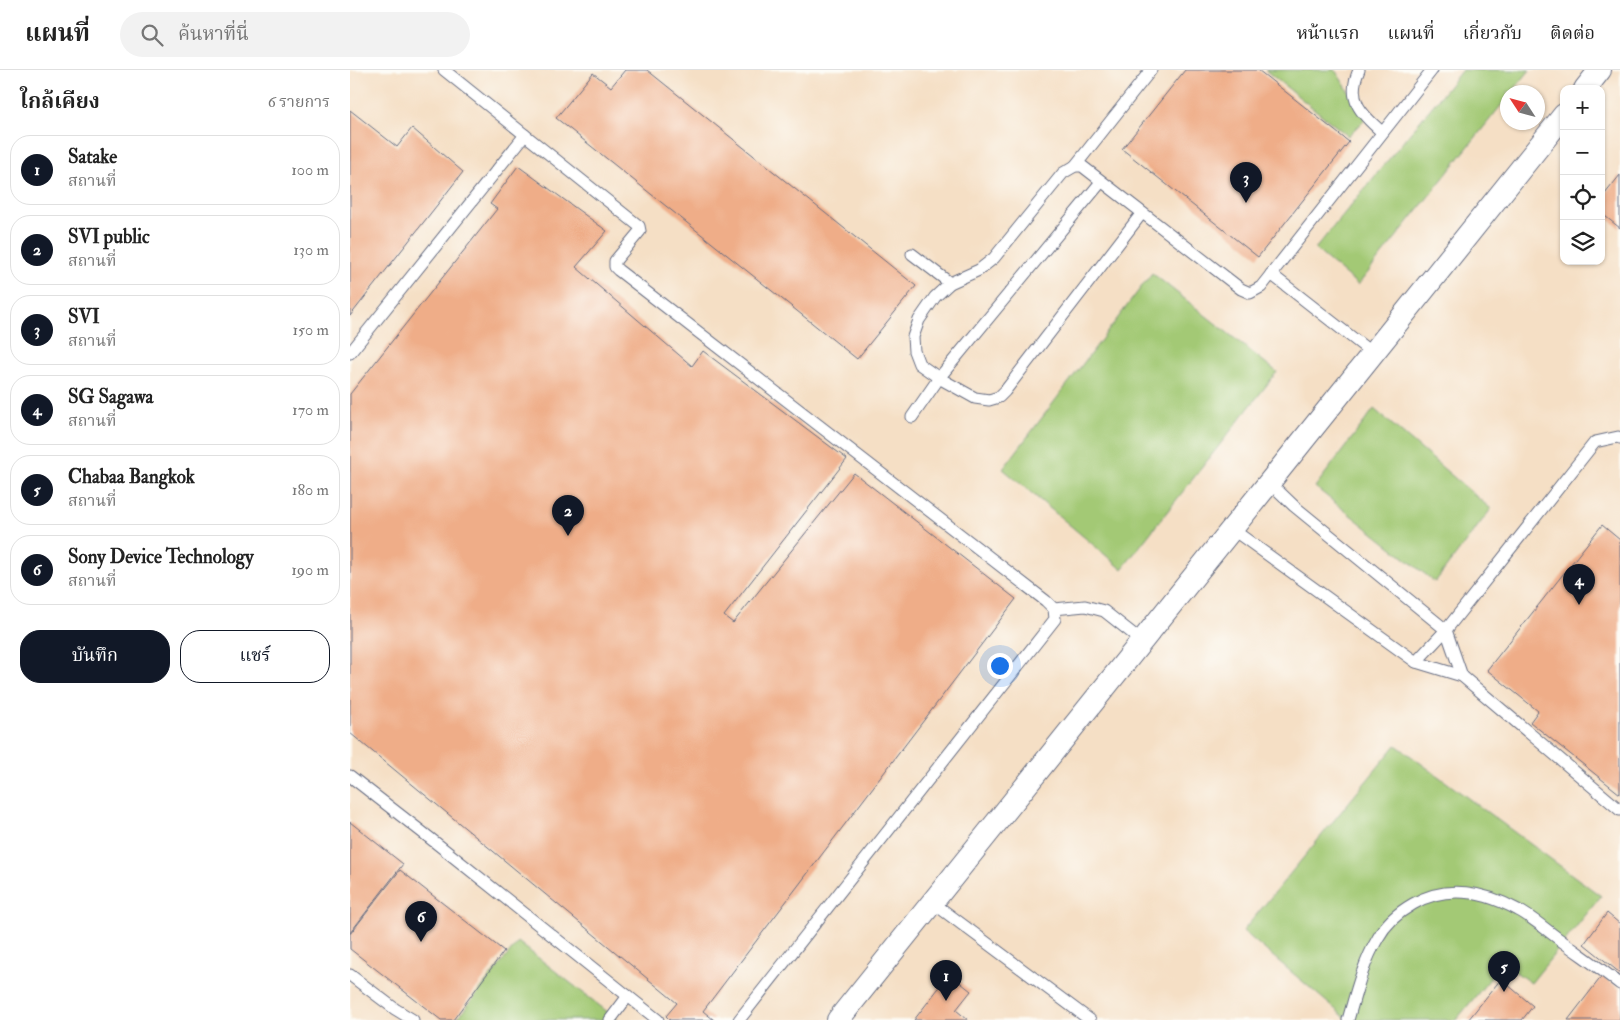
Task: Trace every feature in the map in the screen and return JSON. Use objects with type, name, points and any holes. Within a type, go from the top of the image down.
[{"type":"street","points":[[1588,85],[1600,70]]},
{"type":"street","points":[[838,1020],[1138,637],[1232,529],[1370,351],[1560,120]]},
{"type":"lane","points":[[444,70],[640,228],[616,261],[615,267],[618,270],[1054,609],[1054,619],[739,1020]]},
{"type":"lane","points":[[1142,213],[1005,391],[998,397],[989,400],[976,398],[939,378],[919,364],[914,351],[913,337],[919,320],[935,297],[950,284],[979,270],[994,258],[1063,173],[1075,166],[1151,70]]},
{"type":"lane","points":[[1359,70],[1355,80],[1354,91],[1356,103],[1366,118],[1382,132]]},
{"type":"lane","points":[[1075,166],[1082,166],[1241,289],[1250,293],[1261,287],[1432,70]]},
{"type":"lane","points":[[350,354],[525,135]]},
{"type":"lane","points":[[912,417],[939,378],[1102,182]]},
{"type":"lane","points":[[912,254],[950,284]]},
{"type":"lane","points":[[1271,274],[1370,351]]},
{"type":"lane","points":[[1416,662],[1446,630],[1595,442],[1620,438]]},
{"type":"lane","points":[[1269,482],[1294,506],[1446,630],[1462,676]]},
{"type":"lane","points":[[1232,529],[1416,662],[1462,676],[1620,810]]},
{"type":"lane","points":[[1054,609],[1085,606],[1104,612],[1138,637]]},
{"type":"lane","points":[[350,776],[658,1020]]},
{"type":"lane","points":[[1348,1020],[1359,981],[1369,954],[1379,936],[1390,921],[1404,909],[1422,898],[1439,892],[1455,891],[1479,894],[1499,900],[1520,910],[1620,984]]},
{"type":"lane","points":[[932,902],[1090,1020]]},
{"type":"lane","points":[[350,975],[395,1009],[413,1020]]},
{"type":"lane","points":[[610,1020],[628,996]]},
{"type":"green space","points":[[1265,70],[1335,70],[1366,118],[1348,136]]},
{"type":"green space","points":[[1462,70],[1530,70],[1518,85],[1500,85],[1500,107],[1358,285],[1315,249]]},
{"type":"green space","points":[[1152,273],[1277,372],[1122,569],[1003,469]]},
{"type":"green space","points":[[1374,409],[1491,509],[1435,582],[1315,487]]},
{"type":"green space","points":[[1396,745],[1601,896],[1531,983],[1503,963],[1456,1020],[1348,1020],[1243,931]]},
{"type":"green space","points":[[518,942],[618,1020],[456,1020]]},
{"type":"building","points":[[625,70],[647,70],[916,286],[857,359],[556,118],[593,73],[611,87]]},
{"type":"building","points":[[1185,70],[1258,70],[1349,142],[1258,257],[1122,149]]},
{"type":"building","points":[[350,110],[397,147],[412,128],[463,172],[350,316]]},
{"type":"building","points":[[518,166],[607,231],[576,267],[692,366],[703,351],[847,459],[724,616],[733,623],[854,473],[1016,599],[703,1011],[714,1020],[670,1020],[666,1016],[677,1003],[350,733],[350,394],[497,209],[490,204]]},
{"type":"building","points":[[1620,175],[1620,228],[1605,216],[1605,194]]},
{"type":"building","points":[[1602,525],[1620,540],[1620,794],[1530,722],[1538,711],[1487,670]]},
{"type":"building","points":[[350,822],[403,864],[350,933]]},
{"type":"building","points":[[400,870],[504,951],[453,1020],[441,1020],[350,949],[350,934]]},
{"type":"building","points":[[1607,913],[1620,924],[1620,973],[1584,944]]},
{"type":"building","points":[[1602,976],[1620,990],[1620,1020],[1568,1020]]},
{"type":"building","points":[[1501,979],[1533,1006],[1522,1020],[1468,1020]]},
{"type":"building","points":[[945,980],[957,980],[971,991],[956,1010],[968,1020],[914,1020]]},
{"type":"place","name":"SVI","points":[[1246,203]]},
{"type":"place","name":"SVI public","points":[[568,536]]},
{"type":"place","name":"SG Sagawa","points":[[1579,605]]},
{"type":"place","name":"Sony Device Technology","points":[[421,942]]},
{"type":"place","name":"Chabaa Bangkok","points":[[1504,992]]},
{"type":"place","name":"Satake","points":[[946,1001]]}]
